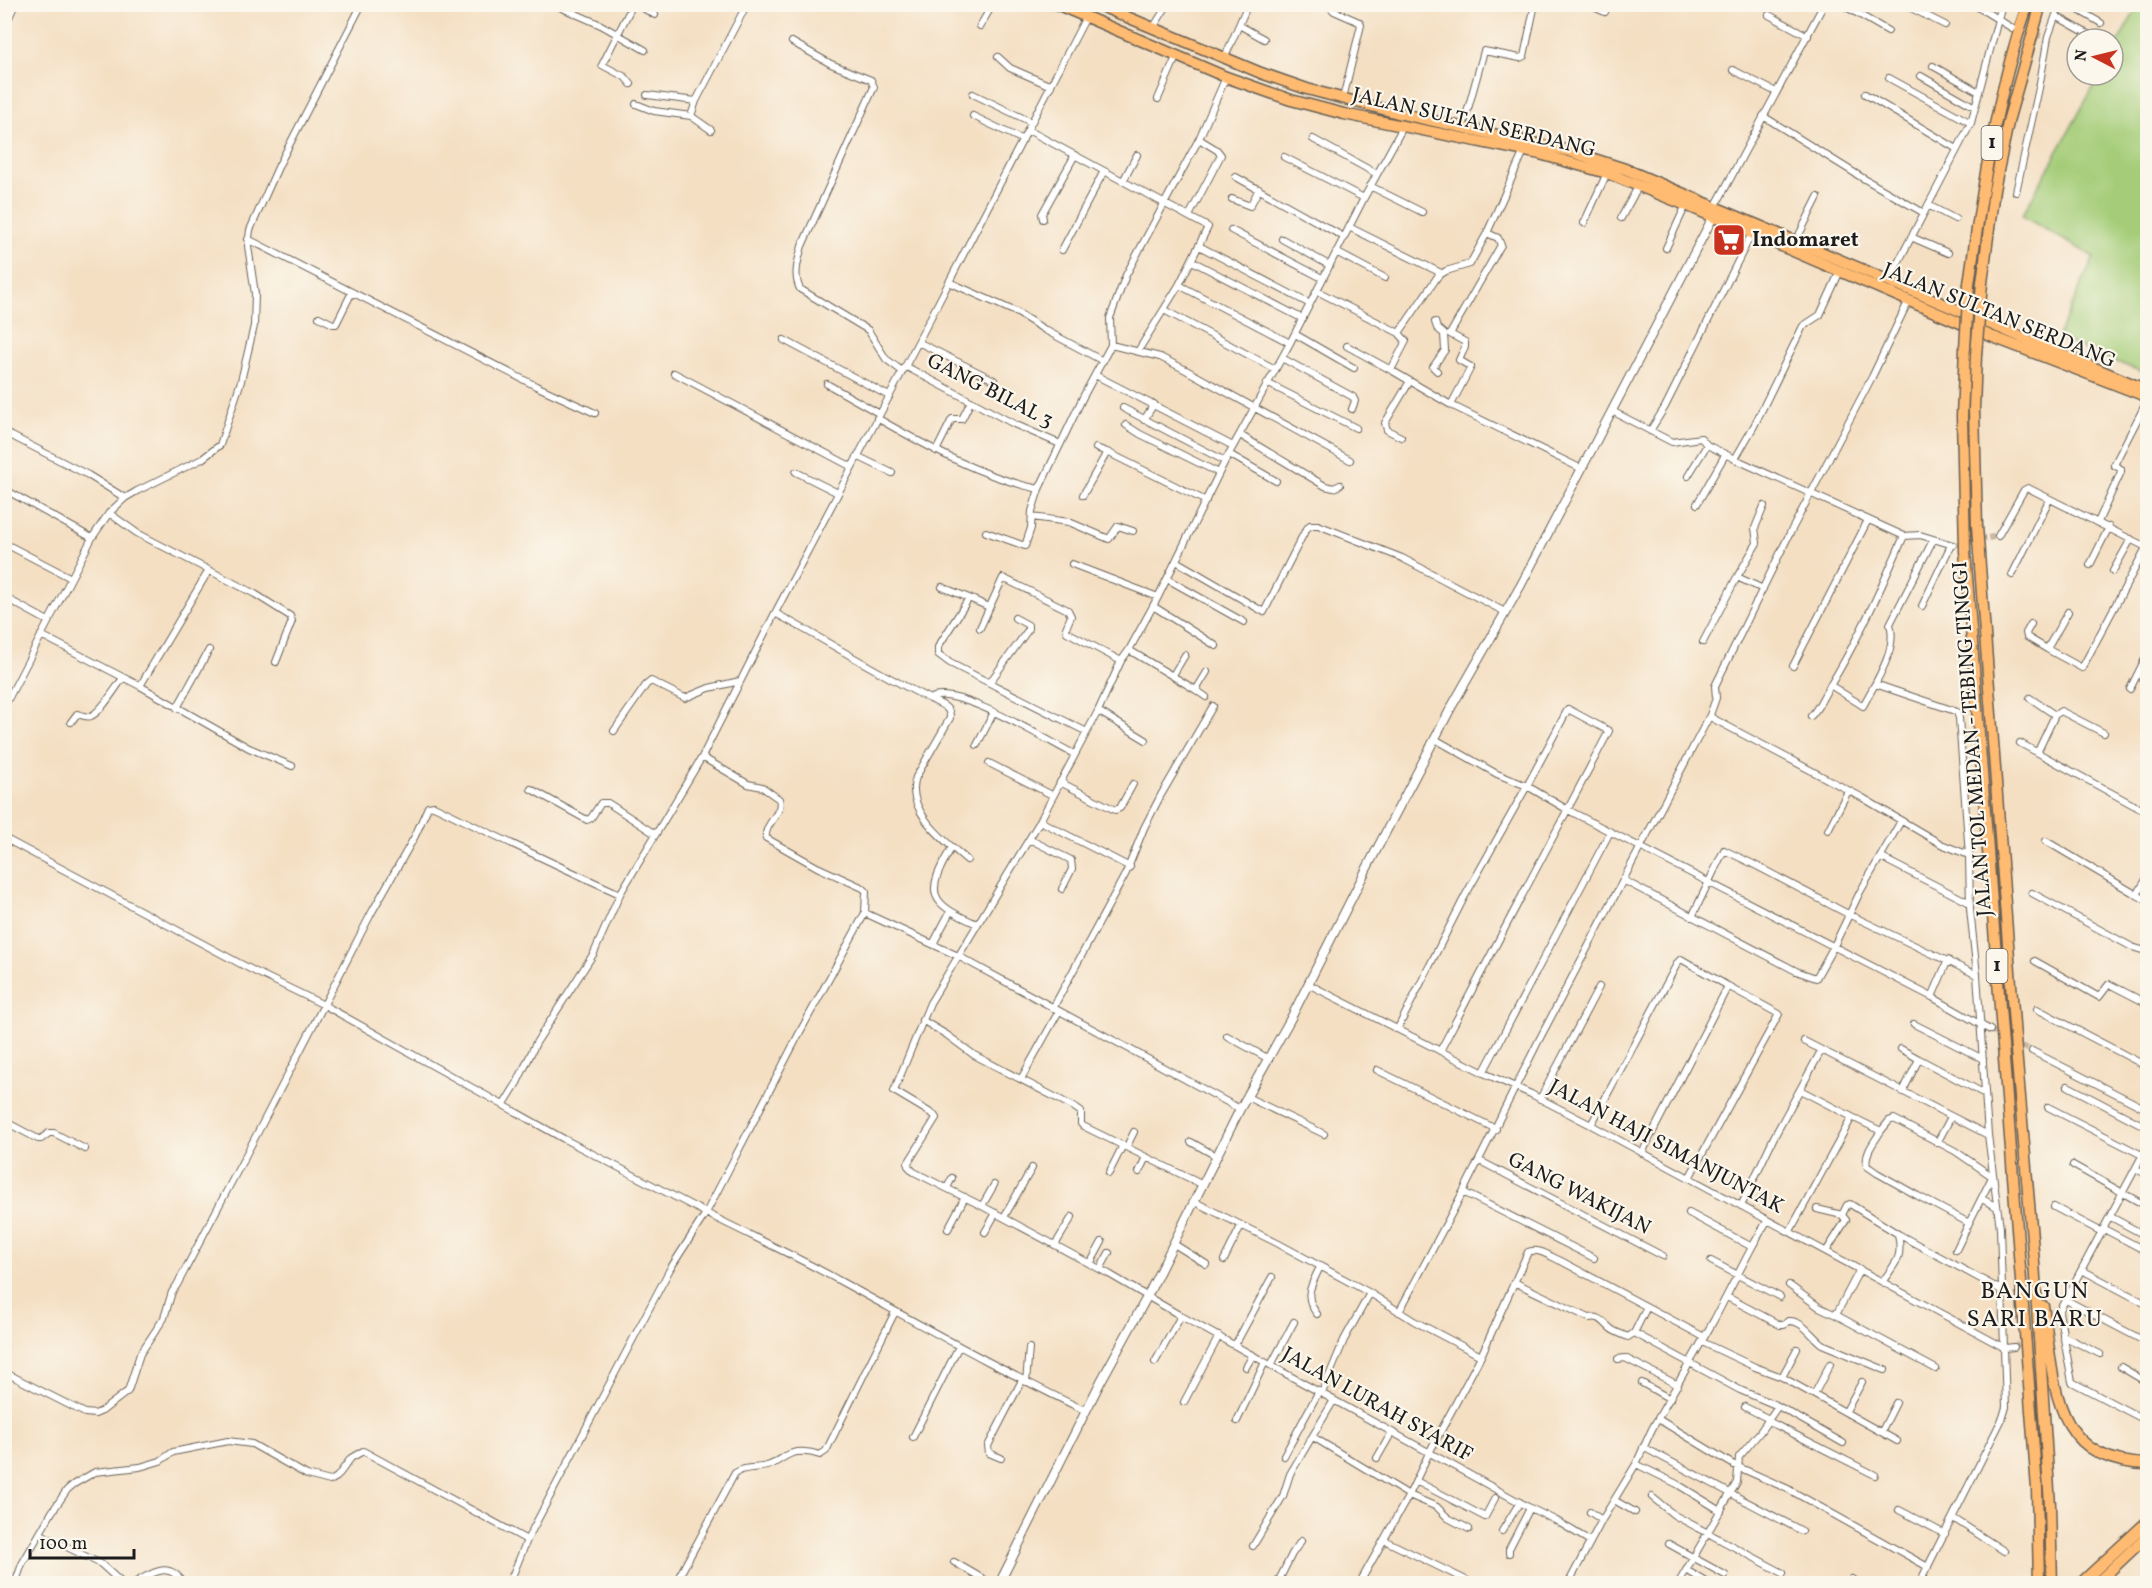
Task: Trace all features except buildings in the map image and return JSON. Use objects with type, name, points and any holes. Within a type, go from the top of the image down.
[{"type":"highway","name":"JALAN SULTAN SERDANG","points":[[1056,4],[1176,57],[1262,91],[1316,107],[1403,127],[1570,161],[1639,185],[1686,205],[1714,212],[1796,241],[1889,280],[2148,398]]},
{"type":"highway","name":"JALAN SULTAN SERDANG","points":[[1096,4],[1277,79],[1343,98],[1519,138],[1604,161],[1714,212],[1752,233],[1908,302],[2148,390]]},
{"type":"highway","name":"JALAN TOL MEDAN - TEBING TINGGI","points":[[2028,4],[2001,98],[1983,181],[1969,284],[1962,416],[1965,551],[2037,1489],[2039,1584]]},
{"type":"highway","name":"JALAN TOL MEDAN - TEBING TINGGI","points":[[2041,4],[2008,118],[1994,190],[1982,283],[1974,409],[1977,526],[2034,1262],[2050,1505],[2052,1584]]},
{"type":"highway","points":[[2034,1262],[2043,1305],[2054,1384],[2063,1414],[2079,1437],[2100,1454],[2124,1463],[2148,1464]]},
{"type":"highway","points":[[2080,1584],[2148,1521]]},
{"type":"highway","points":[[2096,1584],[2148,1535]]},
{"type":"street","points":[[4,21],[7,22],[15,4]]},
{"type":"street","points":[[4,706],[92,538],[109,513],[125,498],[202,459],[220,445],[241,381],[254,326],[255,294],[248,239],[250,230],[279,165],[362,4]]},
{"type":"street","points":[[631,84],[625,77],[602,66],[635,4],[655,15]]},
{"type":"street","points":[[691,116],[696,101],[747,4]]},
{"type":"street","points":[[980,26],[993,4]]},
{"type":"street","points":[[1153,27],[1168,4]]},
{"type":"street","points":[[1225,57],[1248,4]]},
{"type":"street","points":[[1327,4],[1334,11],[1361,25],[1343,98]]},
{"type":"street","points":[[1463,127],[1484,51],[1520,58],[1524,56],[1535,4]]},
{"type":"street","points":[[1587,4],[1605,12]]},
{"type":"street","points":[[999,1584],[1086,1411],[1174,1244],[1240,1108],[1269,1059],[1435,739],[1524,579],[1776,92],[1824,4]]},
{"type":"street","points":[[1841,4],[1888,31]]},
{"type":"street","points":[[1903,4],[1945,26]]},
{"type":"street","points":[[1973,4],[2012,28]]},
{"type":"street","points":[[1889,280],[1971,123],[2002,4]]},
{"type":"street","points":[[2016,192],[2039,88],[2045,36],[2060,4]]},
{"type":"street","points":[[2068,4],[2101,23]]},
{"type":"street","points":[[560,6],[601,25],[645,50]]},
{"type":"street","points":[[1769,15],[1808,36]]},
{"type":"street","points":[[2056,16],[2076,27]]},
{"type":"street","points":[[504,1104],[536,1043],[594,953],[620,894],[702,757],[1086,17]]},
{"type":"street","points":[[1239,25],[1264,39]]},
{"type":"street","name":"GANG BILAL 3","points":[[792,42],[831,64],[871,80],[874,87],[802,246],[796,269],[796,283],[800,290],[868,330],[886,359],[1014,424],[1060,444]]},
{"type":"street","points":[[998,57],[1010,68],[1050,86]]},
{"type":"street","points":[[1158,99],[1176,57]]},
{"type":"street","points":[[1933,66],[1979,92]]},
{"type":"street","points":[[1733,70],[1776,92]]},
{"type":"street","points":[[1921,76],[1975,107]]},
{"type":"street","points":[[986,532],[1025,546],[1039,489],[1111,345],[1110,318],[1126,275],[1198,139],[1226,77]]},
{"type":"street","points":[[1889,78],[1971,123]]},
{"type":"street","points":[[647,94],[696,101]]},
{"type":"street","points":[[974,94],[1031,122]]},
{"type":"street","points":[[1865,94],[1957,149]]},
{"type":"street","points":[[654,111],[658,96]]},
{"type":"street","points":[[636,104],[654,111],[691,116],[711,130]]},
{"type":"street","points":[[973,116],[1023,140]]},
{"type":"street","points":[[1764,116],[1843,166],[1924,213]]},
{"type":"street","points":[[1203,1185],[1081,1124],[1080,1111],[974,1055],[947,1035],[921,1020],[941,982],[1040,821],[1098,711],[1121,661],[1130,650],[1158,597],[1233,446],[1290,343],[1370,186],[1403,127]]},
{"type":"street","points":[[1028,130],[1208,227],[1179,285],[1138,351]]},
{"type":"street","points":[[1189,216],[1221,155],[1218,150],[1198,139]]},
{"type":"street","points":[[1313,140],[1377,174]]},
{"type":"street","points":[[1399,333],[1441,273],[1470,264],[1487,233],[1524,151]]},
{"type":"street","points":[[1043,219],[1042,214],[1075,155]]},
{"type":"street","points":[[1123,181],[1137,155]]},
{"type":"street","points":[[1284,156],[1364,198]]},
{"type":"street","points":[[1062,250],[1104,171]]},
{"type":"street","points":[[1584,223],[1607,173]]},
{"type":"street","points":[[1236,177],[1344,237]]},
{"type":"street","points":[[1621,218],[1639,185]]},
{"type":"street","points":[[1370,186],[1422,213]]},
{"type":"street","points":[[1232,199],[1250,206],[1259,189]]},
{"type":"street","points":[[1796,241],[1818,197]]},
{"type":"street","points":[[1666,248],[1686,205]]},
{"type":"street","points":[[1928,205],[1955,219]]},
{"type":"street","points":[[1349,227],[1441,273]]},
{"type":"street","points":[[1231,230],[1322,278]]},
{"type":"street","points":[[1437,371],[1433,367],[1444,350],[1447,334],[1501,245],[1498,238],[1487,233]]},
{"type":"street","points":[[1650,431],[1675,387],[1752,233]]},
{"type":"street","points":[[1911,237],[1948,253]]},
{"type":"street","points":[[248,239],[536,386],[595,413]]},
{"type":"street","points":[[1282,240],[1329,265]]},
{"type":"street","points":[[1199,246],[1310,304]]},
{"type":"street","points":[[1336,252],[1385,278]]},
{"type":"street","points":[[1192,261],[1303,318]]},
{"type":"street","points":[[1735,459],[1754,426],[1803,326],[1820,315],[1840,272]]},
{"type":"street","points":[[949,282],[1016,312],[1103,361]]},
{"type":"street","points":[[1179,285],[1290,343]]},
{"type":"street","points":[[1317,291],[1399,333],[1406,341],[1391,370]]},
{"type":"street","points":[[319,317],[336,324],[352,292]]},
{"type":"street","points":[[1399,1312],[1480,1161],[1539,1040],[1710,715],[1716,698],[1715,688],[1908,302]]},
{"type":"street","points":[[1164,310],[1275,369]]},
{"type":"street","points":[[1435,321],[1437,328],[1465,342],[1459,360],[1471,367],[1451,405]]},
{"type":"street","points":[[1294,334],[1354,368]]},
{"type":"street","points":[[784,340],[889,396]]},
{"type":"street","points":[[918,342],[994,380]]},
{"type":"street","points":[[1111,345],[1160,357],[1350,460]]},
{"type":"street","points":[[1347,346],[1451,405],[1582,469]]},
{"type":"street","points":[[1282,358],[1353,397],[1355,401],[1352,409]]},
{"type":"street","points":[[674,373],[852,467]]},
{"type":"street","points":[[1095,375],[1233,446]]},
{"type":"street","points":[[1401,437],[1387,430],[1384,425],[1410,381]]},
{"type":"street","points":[[1267,383],[1356,428]]},
{"type":"street","points":[[828,384],[936,452],[1012,482],[1039,489]]},
{"type":"street","points":[[2098,522],[2121,472],[2121,469],[2114,465],[2148,398]]},
{"type":"street","points":[[936,452],[952,420],[962,419],[971,401]]},
{"type":"street","points":[[1144,420],[1154,404]]},
{"type":"street","points":[[1123,408],[1276,481]]},
{"type":"street","points":[[1612,411],[1672,442],[1703,439],[1707,445],[1735,459],[1904,536],[1920,535],[1952,545],[1922,606]]},
{"type":"street","points":[[1126,425],[1219,473]]},
{"type":"street","points":[[4,432],[88,475],[125,498]]},
{"type":"street","points":[[1240,435],[1325,486],[1334,488],[1340,485]]},
{"type":"street","points":[[1688,476],[1707,445]]},
{"type":"street","points":[[1096,448],[1204,504]]},
{"type":"street","points":[[1083,495],[1107,452]]},
{"type":"street","points":[[1697,504],[1725,454]]},
{"type":"street","points":[[857,456],[892,473]]},
{"type":"street","points":[[796,472],[838,493]]},
{"type":"street","points":[[1998,536],[2024,490],[2030,488],[2049,500],[2147,546],[2082,668],[2027,637],[2026,633],[2031,624]]},
{"type":"street","points":[[4,489],[92,538]]},
{"type":"street","points":[[2012,574],[2049,500]]},
{"type":"street","points":[[1703,642],[1757,543],[1758,536],[1755,528],[1764,506]]},
{"type":"street","points":[[109,513],[137,533],[209,570],[290,616],[292,624],[276,662]]},
{"type":"street","points":[[1032,514],[1069,522],[1109,539],[1118,526],[1133,531]]},
{"type":"street","points":[[1793,666],[1868,519]]},
{"type":"street","points":[[1176,561],[1264,612],[1305,531],[1310,525],[1318,525],[1402,558],[1505,612]]},
{"type":"street","points":[[2090,565],[2109,527]]},
{"type":"street","points":[[1811,716],[1836,676],[1874,603],[1904,536]]},
{"type":"street","points":[[2113,571],[2131,538]]},
{"type":"street","points":[[1830,685],[1863,706],[1884,665],[1892,636],[1890,624],[1933,540]]},
{"type":"street","points":[[4,543],[71,578]]},
{"type":"street","points":[[1072,564],[1158,597]]},
{"type":"street","points":[[140,686],[209,570]]},
{"type":"street","points":[[1737,577],[1763,589]]},
{"type":"street","points":[[980,628],[1003,578],[1068,610],[1071,616],[1066,628],[1067,632],[1121,661]]},
{"type":"street","points":[[1167,579],[1244,622]]},
{"type":"street","points":[[942,587],[989,607]]},
{"type":"street","points":[[4,597],[48,621]]},
{"type":"street","points":[[969,598],[937,651],[945,660],[1087,732]]},
{"type":"street","points":[[1153,606],[1216,646]]},
{"type":"street","points":[[2047,648],[2068,612]]},
{"type":"street","points":[[775,613],[848,653],[878,673],[948,708],[951,713],[950,718],[916,777],[913,798],[925,819],[967,860]]},
{"type":"street","points":[[990,682],[1028,630],[1028,625],[1015,618]]},
{"type":"street","points":[[40,635],[140,686],[249,748],[292,766]]},
{"type":"street","points":[[1130,650],[1206,697]]},
{"type":"street","points":[[177,708],[209,651]]},
{"type":"street","points":[[2130,689],[2145,664],[2148,653]]},
{"type":"street","points":[[1173,675],[1185,655]]},
{"type":"street","points":[[1196,690],[1207,672]]},
{"type":"street","points":[[71,722],[77,714],[87,717],[93,715],[123,678]]},
{"type":"street","points":[[614,731],[651,681],[685,698],[709,688],[740,681]]},
{"type":"street","points":[[1875,684],[1957,712],[1959,718],[1969,855],[1970,903],[1988,1135],[2000,1228],[2005,1413],[1919,1584]]},
{"type":"street","points":[[930,699],[938,695],[955,697],[983,706],[1074,754]]},
{"type":"street","points":[[2030,698],[2055,715]]},
{"type":"street","points":[[1021,1079],[1130,867],[1144,828],[1213,706]]},
{"type":"street","points":[[1398,1028],[1465,896],[1568,709],[1609,731],[1440,1051]]},
{"type":"street","points":[[1098,711],[1146,740]]},
{"type":"street","points":[[2037,753],[2055,715],[2061,711],[2104,733]]},
{"type":"street","points":[[977,745],[994,712]]},
{"type":"street","points":[[1710,715],[1736,732],[1793,760],[1941,844],[1969,855]]},
{"type":"street","points":[[1435,739],[1497,774],[1527,786],[1640,848],[1834,946],[1990,1029]]},
{"type":"street","points":[[2020,743],[2148,813]]},
{"type":"street","points":[[509,1584],[527,1540],[670,1269],[706,1212],[801,1030],[865,914],[866,891],[863,888],[817,867],[766,838],[765,832],[780,807],[779,799],[762,787],[748,784],[702,757]]},
{"type":"street","points":[[989,763],[1052,795]]},
{"type":"street","points":[[1060,782],[1115,810],[1120,808],[1133,784]]},
{"type":"street","points":[[531,789],[587,820],[591,818],[601,803],[608,803],[655,834]]},
{"type":"street","points":[[1828,830],[1848,791]]},
{"type":"street","points":[[4,1372],[85,1413],[95,1414],[102,1411],[128,1392],[140,1354],[164,1318],[172,1292],[227,1192],[241,1161],[372,912],[415,836],[424,813],[431,806],[620,894]]},
{"type":"street","points":[[1040,821],[1130,867]]},
{"type":"street","points":[[1623,880],[1810,977],[1816,978],[1848,914],[1901,821]]},
{"type":"street","points":[[1483,1073],[1610,832]]},
{"type":"street","points":[[4,837],[41,859],[254,971],[324,1005],[564,1138],[793,1255],[1024,1381],[1086,1411]]},
{"type":"street","points":[[1029,839],[1071,860],[1072,869],[1062,889]]},
{"type":"street","points":[[2046,841],[2148,901]]},
{"type":"street","points":[[952,847],[939,869],[935,884],[937,899],[950,912],[977,924]]},
{"type":"street","points":[[1692,917],[1724,850],[1848,914],[1977,975]]},
{"type":"street","points":[[1880,857],[1970,903]]},
{"type":"street","points":[[2137,895],[2148,876]]},
{"type":"street","points":[[2032,893],[2132,947],[2148,950]]},
{"type":"street","points":[[933,944],[950,912]]},
{"type":"street","points":[[865,914],[958,956],[1240,1108]]},
{"type":"street","points":[[1591,1125],[1678,962],[1681,959],[1690,963],[1779,1014],[1689,1178]]},
{"type":"street","points":[[1932,997],[1948,960]]},
{"type":"street","points":[[2035,961],[2099,997],[2109,984],[2148,1004]]},
{"type":"street","name":"JALAN HAJI SIMANJUNTAK","points":[[1308,984],[1591,1125],[1767,1221],[1827,1250],[2005,1348]]},
{"type":"street","points":[[1642,1153],[1728,986]]},
{"type":"street","points":[[1540,1099],[1599,987]]},
{"type":"street","points":[[2037,1008],[2148,1067]]},
{"type":"street","name":"JALAN LURAH SYARIF","points":[[921,1020],[893,1089],[895,1094],[936,1117],[908,1162],[908,1166],[914,1172],[1100,1269],[1590,1541]]},
{"type":"street","points":[[1914,1024],[1983,1059]]},
{"type":"street","points":[[1227,1036],[1269,1059]]},
{"type":"street","points":[[1804,1041],[1988,1135]]},
{"type":"street","points":[[1901,1049],[1985,1094]]},
{"type":"street","points":[[1741,1206],[1774,1137],[1821,1051]]},
{"type":"street","points":[[2032,1051],[2148,1110]]},
{"type":"street","points":[[1903,1091],[1919,1059]]},
{"type":"street","points":[[1377,1070],[1496,1129]]},
{"type":"street","points":[[2068,1086],[2148,1128]]},
{"type":"street","points":[[1800,1090],[1881,1131]]},
{"type":"street","points":[[1247,1097],[1324,1134]]},
{"type":"street","points":[[2048,1107],[2142,1155]]},
{"type":"street","points":[[1790,1231],[1852,1117]]},
{"type":"street","points":[[1937,1143],[1951,1117]]},
{"type":"street","points":[[1970,1222],[1876,1173],[1867,1166],[1868,1152],[1881,1131],[1889,1121],[1894,1119],[1955,1151],[1993,1177]]},
{"type":"street","points":[[4,1121],[38,1139],[52,1132],[85,1149]]},
{"type":"street","points":[[1108,1173],[1134,1132]]},
{"type":"street","points":[[1191,1142],[1216,1156]]},
{"type":"street","points":[[2147,1146],[2057,1315],[2072,1382],[2143,1419],[2148,1411]]},
{"type":"street","points":[[1139,1172],[1146,1157]]},
{"type":"street","name":"GANG WAKIJAN","points":[[1480,1161],[1663,1256]]},
{"type":"street","points":[[2073,1165],[2148,1207]]},
{"type":"street","points":[[1004,1217],[1032,1168]]},
{"type":"street","points":[[2136,1169],[2148,1175]]},
{"type":"street","points":[[1956,1250],[1993,1177]]},
{"type":"street","points":[[947,1188],[952,1178]]},
{"type":"street","points":[[982,1206],[994,1185]]},
{"type":"street","points":[[1463,1192],[1594,1258]]},
{"type":"street","points":[[948,1229],[965,1197]]},
{"type":"street","points":[[1982,1199],[1997,1207]]},
{"type":"street","points":[[1195,1202],[1370,1293],[1399,1312],[1481,1356]]},
{"type":"street","points":[[1842,1215],[1847,1205],[1850,1204],[1898,1234],[2003,1291]]},
{"type":"street","points":[[2054,1207],[2148,1252]]},
{"type":"street","points":[[1817,1209],[1842,1215],[1846,1220],[1827,1250]]},
{"type":"street","points":[[985,1232],[996,1213]]},
{"type":"street","points":[[1689,1213],[1752,1247]]},
{"type":"street","points":[[1054,1245],[1072,1217]]},
{"type":"street","points":[[2111,1217],[2148,1237]]},
{"type":"street","points":[[1568,1584],[1590,1541],[1636,1464],[1658,1419],[1767,1221]]},
{"type":"street","points":[[1224,1260],[1241,1226]]},
{"type":"street","points":[[1883,1281],[1900,1256],[1898,1234]]},
{"type":"street","points":[[1089,1264],[1102,1242]]},
{"type":"street","points":[[1174,1244],[1206,1264]]},
{"type":"street","points":[[1359,1584],[1409,1495],[1481,1356],[1528,1252],[1535,1250],[1571,1266],[1755,1367],[1815,1393],[1897,1441]]},
{"type":"street","points":[[1100,1269],[1109,1253]]},
{"type":"street","points":[[1711,1261],[1780,1297]]},
{"type":"street","points":[[1317,1314],[1310,1306],[1308,1294],[1320,1267]]},
{"type":"street","points":[[1836,1315],[1860,1269]]},
{"type":"street","points":[[2082,1270],[2148,1305]]},
{"type":"street","points":[[1235,1345],[1272,1277]]},
{"type":"street","points":[[1514,1281],[1589,1318],[1605,1321],[1610,1328],[1628,1337],[1634,1333],[1647,1307]]},
{"type":"street","points":[[1789,1285],[1819,1307],[1936,1369]]},
{"type":"street","points":[[1284,1456],[1321,1392],[1344,1340],[1370,1293]]},
{"type":"street","points":[[1727,1297],[1780,1325],[1788,1321],[1795,1321],[1822,1344],[1885,1370]]},
{"type":"street","points":[[2066,1300],[2148,1343]]},
{"type":"street","points":[[675,1584],[735,1473],[745,1468],[764,1467],[791,1453],[807,1452],[820,1455],[826,1451],[895,1312]]},
{"type":"street","points":[[1155,1362],[1181,1316]]},
{"type":"street","points":[[1237,1421],[1294,1322]]},
{"type":"street","points":[[1634,1333],[1740,1390],[1778,1406],[1843,1443]]},
{"type":"street","points":[[1184,1402],[1218,1336]]},
{"type":"street","points":[[2063,1336],[2100,1354]]},
{"type":"street","points":[[913,1437],[959,1346]]},
{"type":"street","points":[[2005,1348],[2014,1347]]},
{"type":"street","points":[[1001,1458],[989,1453],[988,1446],[1024,1381],[1029,1348]]},
{"type":"street","points":[[1782,1377],[1797,1349]]},
{"type":"street","points":[[1246,1367],[1253,1355]]},
{"type":"street","points":[[1617,1359],[1625,1358],[1678,1385]]},
{"type":"street","points":[[1815,1393],[1830,1364]]},
{"type":"street","points":[[2121,1367],[2148,1383]]},
{"type":"street","points":[[1642,1383],[1670,1399]]},
{"type":"street","points":[[1846,1411],[1862,1383]]},
{"type":"street","points":[[1253,1546],[1283,1496],[1290,1474],[1334,1400]]},
{"type":"street","points":[[1882,1431],[1896,1403]]},
{"type":"street","points":[[1678,1584],[1737,1482],[1739,1457],[1778,1406]]},
{"type":"street","points":[[1745,1407],[1875,1475]]},
{"type":"street","points":[[1658,1419],[1739,1468],[1788,1489],[1928,1567]]},
{"type":"street","points":[[1377,1458],[1392,1432]]},
{"type":"street","points":[[1313,1437],[1409,1495],[1437,1507],[1448,1518],[1469,1530]]},
{"type":"street","points":[[15,1584],[20,1569],[52,1512],[74,1484],[95,1472],[140,1467],[160,1461],[173,1452],[228,1441],[252,1444],[304,1474],[324,1481],[334,1479],[351,1458],[363,1451],[527,1540]]},
{"type":"street","points":[[1643,1447],[1731,1494],[1759,1506],[1802,1531]]},
{"type":"street","points":[[1636,1464],[1677,1484],[1721,1511]]},
{"type":"street","points":[[1416,1481],[1485,1517],[1495,1498]]},
{"type":"street","points":[[1652,1497],[1674,1515],[1783,1573]]},
{"type":"street","points":[[1614,1500],[1635,1512]]},
{"type":"street","points":[[1502,1531],[1520,1502]]},
{"type":"street","points":[[1509,1553],[1530,1509]]},
{"type":"street","points":[[1899,1510],[1945,1534]]},
{"type":"street","points":[[1590,1512],[1602,1520]]},
{"type":"street","points":[[1953,1518],[2004,1551]]},
{"type":"street","points":[[41,1534],[101,1564],[123,1584]]},
{"type":"street","points":[[1384,1540],[1474,1584]]},
{"type":"street","points":[[1276,1584],[1292,1554],[1302,1541]]},
{"type":"street","points":[[1670,1544],[1725,1575]]},
{"type":"street","points":[[954,1562],[992,1584]]},
{"type":"street","points":[[132,1584],[164,1570],[179,1575],[184,1584]]},
{"type":"street","points":[[1686,1570],[1710,1584]]},
{"type":"street","points":[[1574,1574],[1580,1579]]},
{"type":"street","points":[[1851,1579],[1861,1584]]},
{"type":"green space","points":[[2139,4],[2148,5],[2147,374],[2057,338],[2094,257],[2022,216],[2093,87],[2125,87],[2125,29]]},
{"type":"tunnel","points":[[2018,30],[2041,36]]},
{"type":"tunnel","points":[[1953,545],[1998,536]]},
{"type":"tunnel","points":[[1990,1030],[2032,1051]]},
{"type":"tunnel","points":[[2014,1347],[2040,1329]]},
{"type":"place","name":"Indomaret","points":[[1729,240]]},
{"type":"district","name":"BANGUN SARI BARU","points":[[2035,1306]]}]
